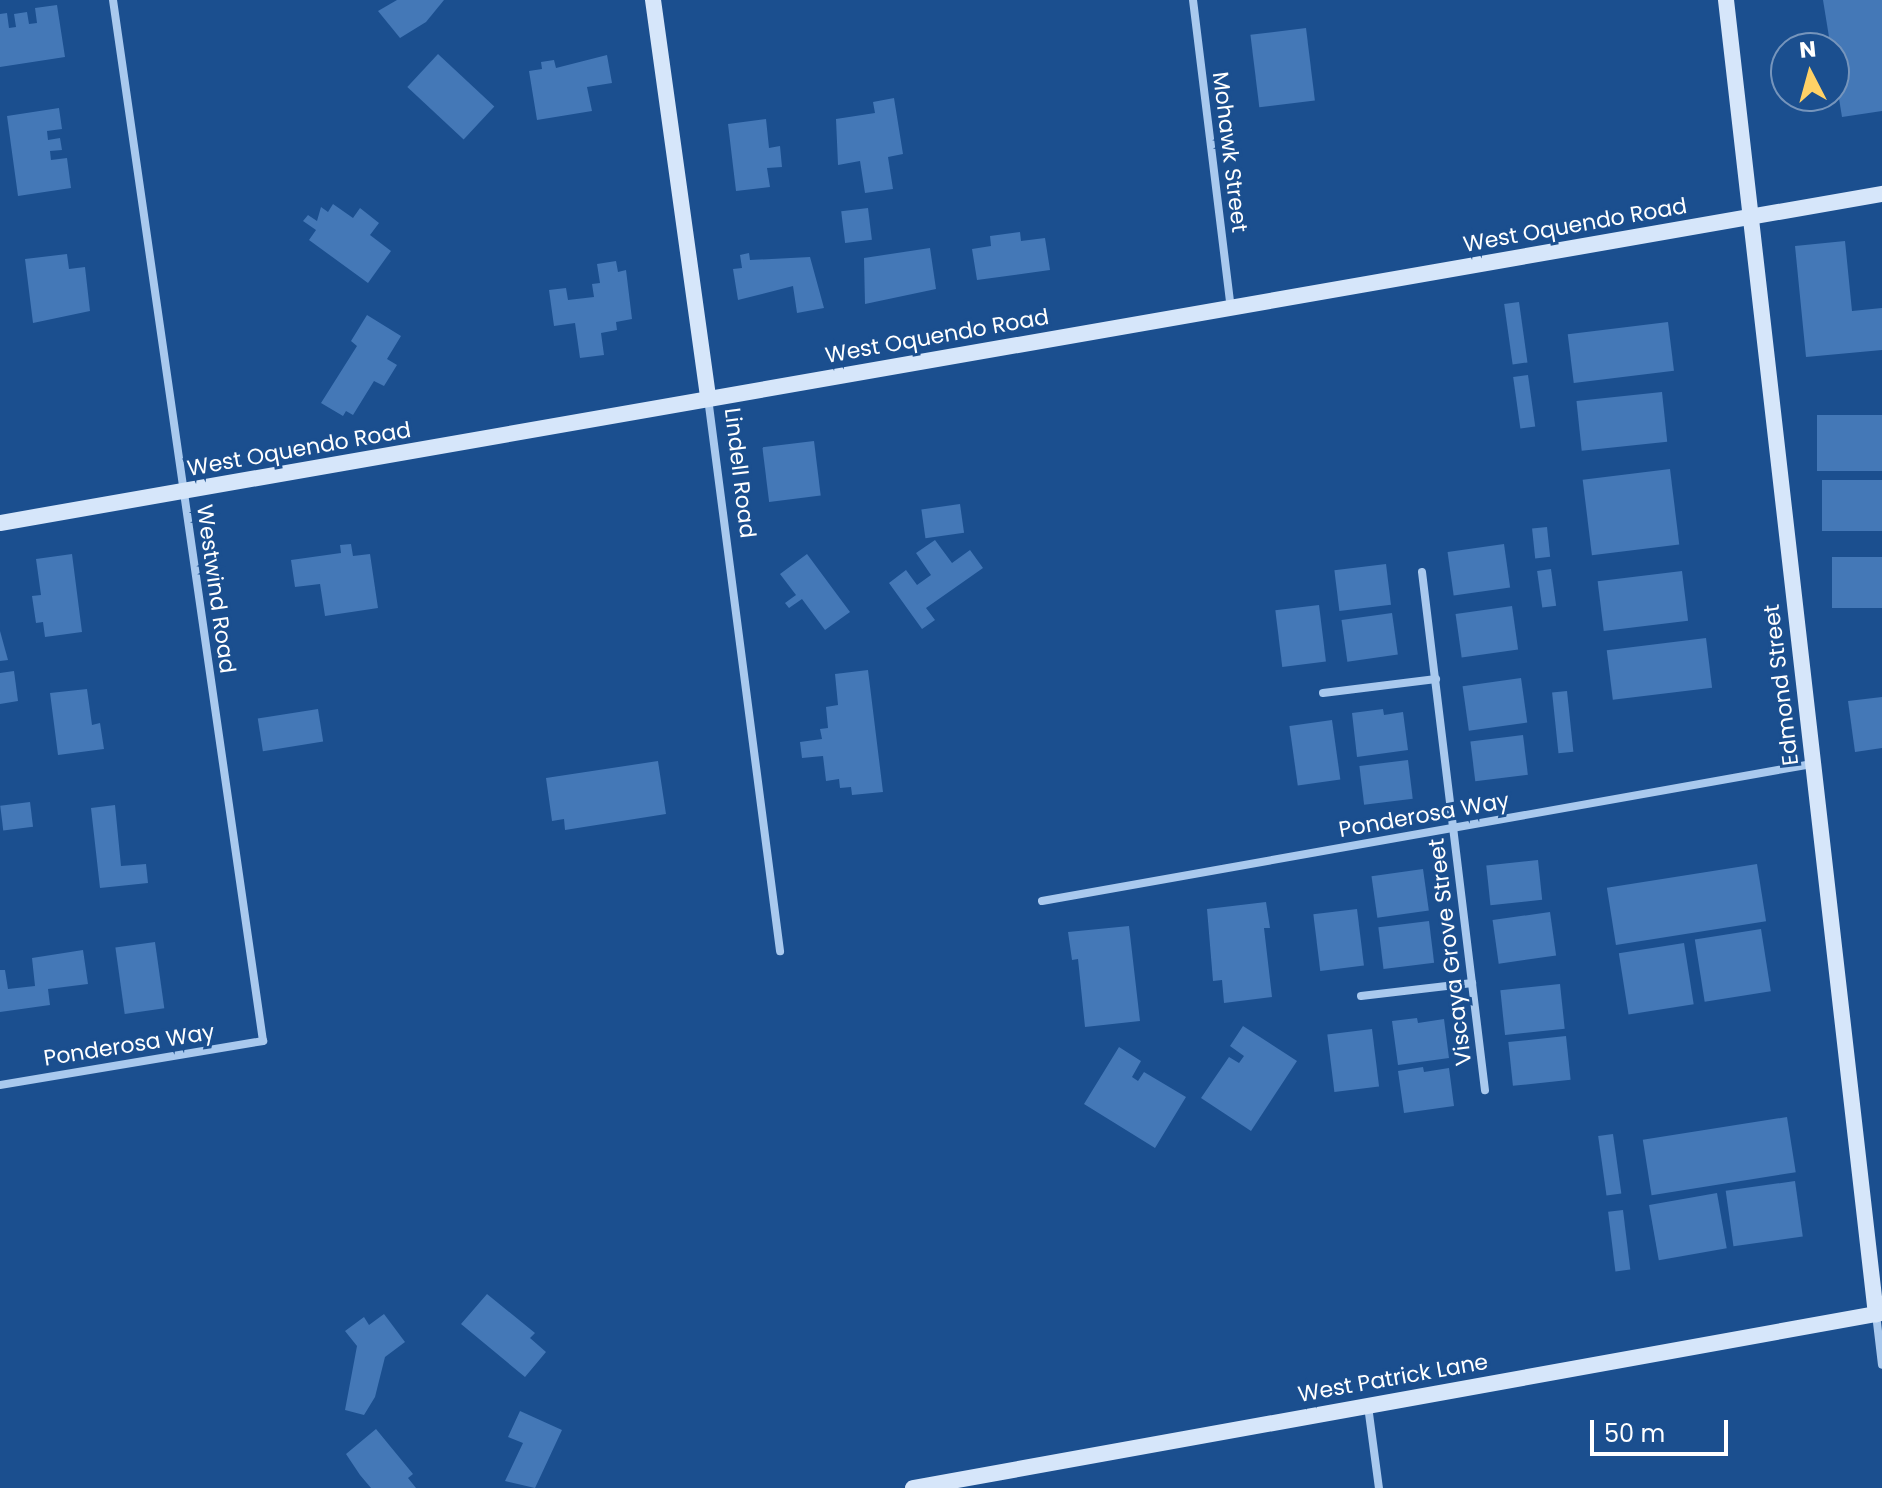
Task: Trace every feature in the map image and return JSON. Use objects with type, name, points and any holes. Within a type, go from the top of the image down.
[{"type":"street","name":"Westwind Road","points":[[113,0],[263,1041]]},
{"type":"street","name":"Lindell Road","points":[[653,0],[780,951]]},
{"type":"street","name":"Mohawk Street","points":[[1193,0],[1231,308]]},
{"type":"street","name":"Edmond Street","points":[[1726,0],[1812,764],[1879,1313],[1882,1365]]},
{"type":"street","name":"West Oquendo Road","points":[[0,523],[1882,194]]},
{"type":"street","name":"Viscaya Grove Street","points":[[1422,572],[1485,1090]]},
{"type":"street","points":[[1323,693],[1436,679]]},
{"type":"street","name":"Ponderosa Way","points":[[1042,901],[1812,764]]},
{"type":"street","points":[[1361,996],[1472,983]]},
{"type":"street","name":"Ponderosa Way","points":[[0,1085],[263,1041]]},
{"type":"street","name":"West Patrick Lane","points":[[913,1488],[1879,1313]]},
{"type":"street","points":[[1368,1405],[1379,1488]]},
{"type":"building","points":[[397,0],[444,0],[426,22],[400,38],[378,11]]},
{"type":"building","points":[[1823,0],[1882,0],[1882,111],[1842,117],[1841,112],[1850,112],[1850,32],[1828,32]]},
{"type":"building","points":[[57,5],[65,57],[0,67],[0,14],[7,13],[9,28],[16,27],[14,14],[27,12],[29,24],[37,23],[35,8]]},
{"type":"building","points":[[1306,28],[1315,100],[1259,107],[1250,35]]},
{"type":"building","points":[[438,54],[494,107],[464,139],[407,87]]},
{"type":"building","points":[[607,55],[612,83],[587,87],[592,111],[537,120],[529,71],[542,69],[541,62],[554,60],[556,68]]},
{"type":"building","points":[[894,98],[903,154],[888,157],[893,189],[865,193],[860,161],[838,165],[836,119],[875,113],[873,102]]},
{"type":"building","points":[[59,108],[62,129],[47,131],[48,140],[60,138],[62,150],[50,151],[51,160],[67,158],[71,188],[18,196],[7,116]]},
{"type":"building","points":[[766,119],[769,148],[780,146],[782,167],[767,168],[770,187],[736,191],[728,124]]},
{"type":"building","points":[[333,204],[353,218],[360,208],[379,223],[370,235],[391,251],[368,283],[309,240],[316,230],[303,221],[308,215],[317,221],[321,207],[328,212]]},
{"type":"building","points":[[868,208],[872,240],[845,243],[841,211]]},
{"type":"building","points":[[1020,232],[1021,241],[1045,238],[1050,270],[977,280],[972,249],[991,246],[990,236]]},
{"type":"building","points":[[1845,241],[1852,311],[1882,308],[1882,350],[1806,357],[1795,246]]},
{"type":"building","points":[[930,248],[936,289],[865,304],[864,258]]},
{"type":"building","points":[[749,253],[750,260],[810,257],[824,308],[797,313],[793,286],[738,300],[733,269],[742,268],[740,255]]},
{"type":"building","points":[[67,254],[69,269],[85,267],[90,311],[33,323],[25,259]]},
{"type":"building","points":[[616,261],[618,272],[626,270],[632,319],[616,322],[617,330],[601,333],[604,355],[580,358],[575,323],[554,326],[549,290],[566,288],[568,300],[594,297],[592,284],[600,283],[597,264]]},
{"type":"building","points":[[1519,302],[1527,362],[1513,364],[1504,304]]},
{"type":"building","points":[[367,315],[401,336],[387,359],[397,365],[384,386],[374,381],[353,415],[346,411],[343,416],[321,403],[357,346],[351,341]]},
{"type":"building","points":[[1668,322],[1674,371],[1574,383],[1568,334]]},
{"type":"building","points":[[1528,375],[1535,426],[1520,429],[1513,377]]},
{"type":"building","points":[[1662,392],[1667,442],[1582,451],[1576,401]]},
{"type":"building","points":[[1817,415],[1882,415],[1882,471],[1817,471]]},
{"type":"building","points":[[814,441],[821,496],[769,502],[762,447]]},
{"type":"building","points":[[1670,469],[1679,544],[1592,555],[1583,480]]},
{"type":"building","points":[[1822,480],[1882,480],[1882,531],[1822,531]]},
{"type":"building","points":[[960,504],[964,533],[925,538],[921,509]]},
{"type":"building","points":[[1547,527],[1550,557],[1535,558],[1532,529]]},
{"type":"building","points":[[935,540],[952,563],[970,550],[983,568],[926,608],[935,620],[922,629],[889,583],[906,570],[917,585],[931,575],[916,553]]},
{"type":"building","points":[[351,544],[353,556],[370,554],[378,608],[325,616],[320,584],[295,587],[291,560],[341,553],[340,545]]},
{"type":"building","points":[[1504,544],[1510,588],[1454,596],[1448,552]]},
{"type":"building","points":[[72,554],[82,632],[45,637],[43,622],[36,623],[32,596],[41,595],[36,559]]},
{"type":"building","points":[[807,554],[850,612],[825,630],[802,599],[789,608],[785,603],[796,595],[780,574]]},
{"type":"building","points":[[1832,557],[1882,557],[1882,608],[1832,608]]},
{"type":"building","points":[[1386,564],[1391,605],[1339,611],[1334,570]]},
{"type":"building","points":[[1551,569],[1556,606],[1542,608],[1537,571]]},
{"type":"building","points":[[1682,571],[1688,621],[1604,631],[1598,581]]},
{"type":"building","points":[[1319,605],[1326,662],[1282,667],[1275,610]]},
{"type":"building","points":[[1512,606],[1518,650],[1462,658],[1456,614]]},
{"type":"building","points":[[1392,613],[1398,655],[1347,662],[1341,620]]},
{"type":"building","points":[[0,631],[8,660],[0,661]]},
{"type":"building","points":[[1706,638],[1712,688],[1613,700],[1607,650]]},
{"type":"building","points":[[868,670],[883,792],[852,795],[851,787],[840,788],[839,779],[826,781],[823,756],[802,758],[800,742],[822,739],[820,729],[828,728],[826,707],[838,705],[835,674]]},
{"type":"building","points":[[14,671],[18,701],[0,704],[0,673]]},
{"type":"building","points":[[1521,678],[1527,723],[1469,731],[1463,686]]},
{"type":"building","points":[[87,689],[92,725],[100,723],[104,749],[58,755],[50,693]]},
{"type":"building","points":[[1567,691],[1573,752],[1558,753],[1552,693]]},
{"type":"building","points":[[1882,697],[1882,748],[1855,752],[1848,701]]},
{"type":"building","points":[[318,709],[323,742],[263,751],[258,719]]},
{"type":"building","points":[[1383,709],[1384,715],[1403,712],[1408,750],[1357,757],[1352,713]]},
{"type":"building","points":[[1332,720],[1340,779],[1298,785],[1289,726]]},
{"type":"building","points":[[1523,735],[1528,775],[1475,781],[1470,741]]},
{"type":"building","points":[[1408,760],[1413,799],[1364,805],[1359,766]]},
{"type":"building","points":[[658,761],[666,814],[565,830],[564,819],[552,821],[546,778]]},
{"type":"building","points":[[30,802],[33,827],[3,830],[0,806]]},
{"type":"building","points":[[115,805],[121,866],[146,864],[148,883],[100,888],[91,808]]},
{"type":"building","points":[[1538,860],[1542,900],[1490,905],[1486,865]]},
{"type":"building","points":[[1757,864],[1766,921],[1616,945],[1607,888]]},
{"type":"building","points":[[1423,869],[1429,911],[1377,918],[1372,876]]},
{"type":"building","points":[[1266,902],[1270,928],[1264,928],[1272,997],[1224,1003],[1222,980],[1213,981],[1207,909]]},
{"type":"building","points":[[1357,909],[1364,966],[1320,971],[1313,914]]},
{"type":"building","points":[[1550,912],[1556,956],[1499,964],[1493,920]]},
{"type":"building","points":[[1429,921],[1434,963],[1383,969],[1378,927]]},
{"type":"building","points":[[1129,926],[1140,1021],[1085,1027],[1078,959],[1072,960],[1068,932]]},
{"type":"building","points":[[1761,929],[1771,991],[1705,1002],[1695,939]]},
{"type":"building","points":[[155,942],[164,1008],[125,1014],[115,948]]},
{"type":"building","points":[[1684,943],[1694,1004],[1629,1015],[1619,953]]},
{"type":"building","points":[[83,950],[88,984],[48,989],[50,1005],[0,1012],[0,970],[5,970],[8,989],[35,986],[32,958]]},
{"type":"building","points":[[1560,984],[1565,1029],[1505,1035],[1500,990]]},
{"type":"building","points":[[1417,1018],[1418,1023],[1444,1019],[1449,1058],[1398,1065],[1392,1021]]},
{"type":"building","points":[[1243,1026],[1297,1061],[1251,1131],[1201,1098],[1229,1057],[1239,1063],[1244,1056],[1230,1046]]},
{"type":"building","points":[[1372,1029],[1379,1087],[1334,1092],[1327,1034]]},
{"type":"building","points":[[1566,1036],[1571,1080],[1513,1086],[1508,1042]]},
{"type":"building","points":[[1119,1047],[1141,1061],[1132,1077],[1138,1081],[1144,1072],[1186,1097],[1155,1148],[1084,1104]]},
{"type":"building","points":[[1423,1067],[1424,1072],[1449,1068],[1454,1106],[1404,1113],[1398,1071]]},
{"type":"building","points":[[1787,1117],[1796,1172],[1652,1195],[1643,1140]]},
{"type":"building","points":[[1613,1134],[1621,1193],[1606,1196],[1598,1136]]},
{"type":"building","points":[[1795,1181],[1803,1236],[1733,1246],[1726,1191]]},
{"type":"building","points":[[1717,1193],[1727,1248],[1659,1260],[1649,1205]]},
{"type":"building","points":[[1623,1210],[1630,1270],[1615,1271],[1608,1212]]},
{"type":"building","points":[[487,1294],[535,1333],[530,1338],[546,1352],[525,1377],[461,1324]]},
{"type":"building","points":[[384,1314],[405,1342],[385,1357],[375,1397],[364,1415],[345,1410],[357,1346],[345,1331],[364,1317],[369,1325]]},
{"type":"building","points":[[520,1411],[562,1430],[535,1488],[505,1481],[523,1443],[508,1437]]},
{"type":"building","points":[[376,1429],[413,1474],[408,1478],[416,1488],[371,1488],[360,1475],[346,1454]]}]
